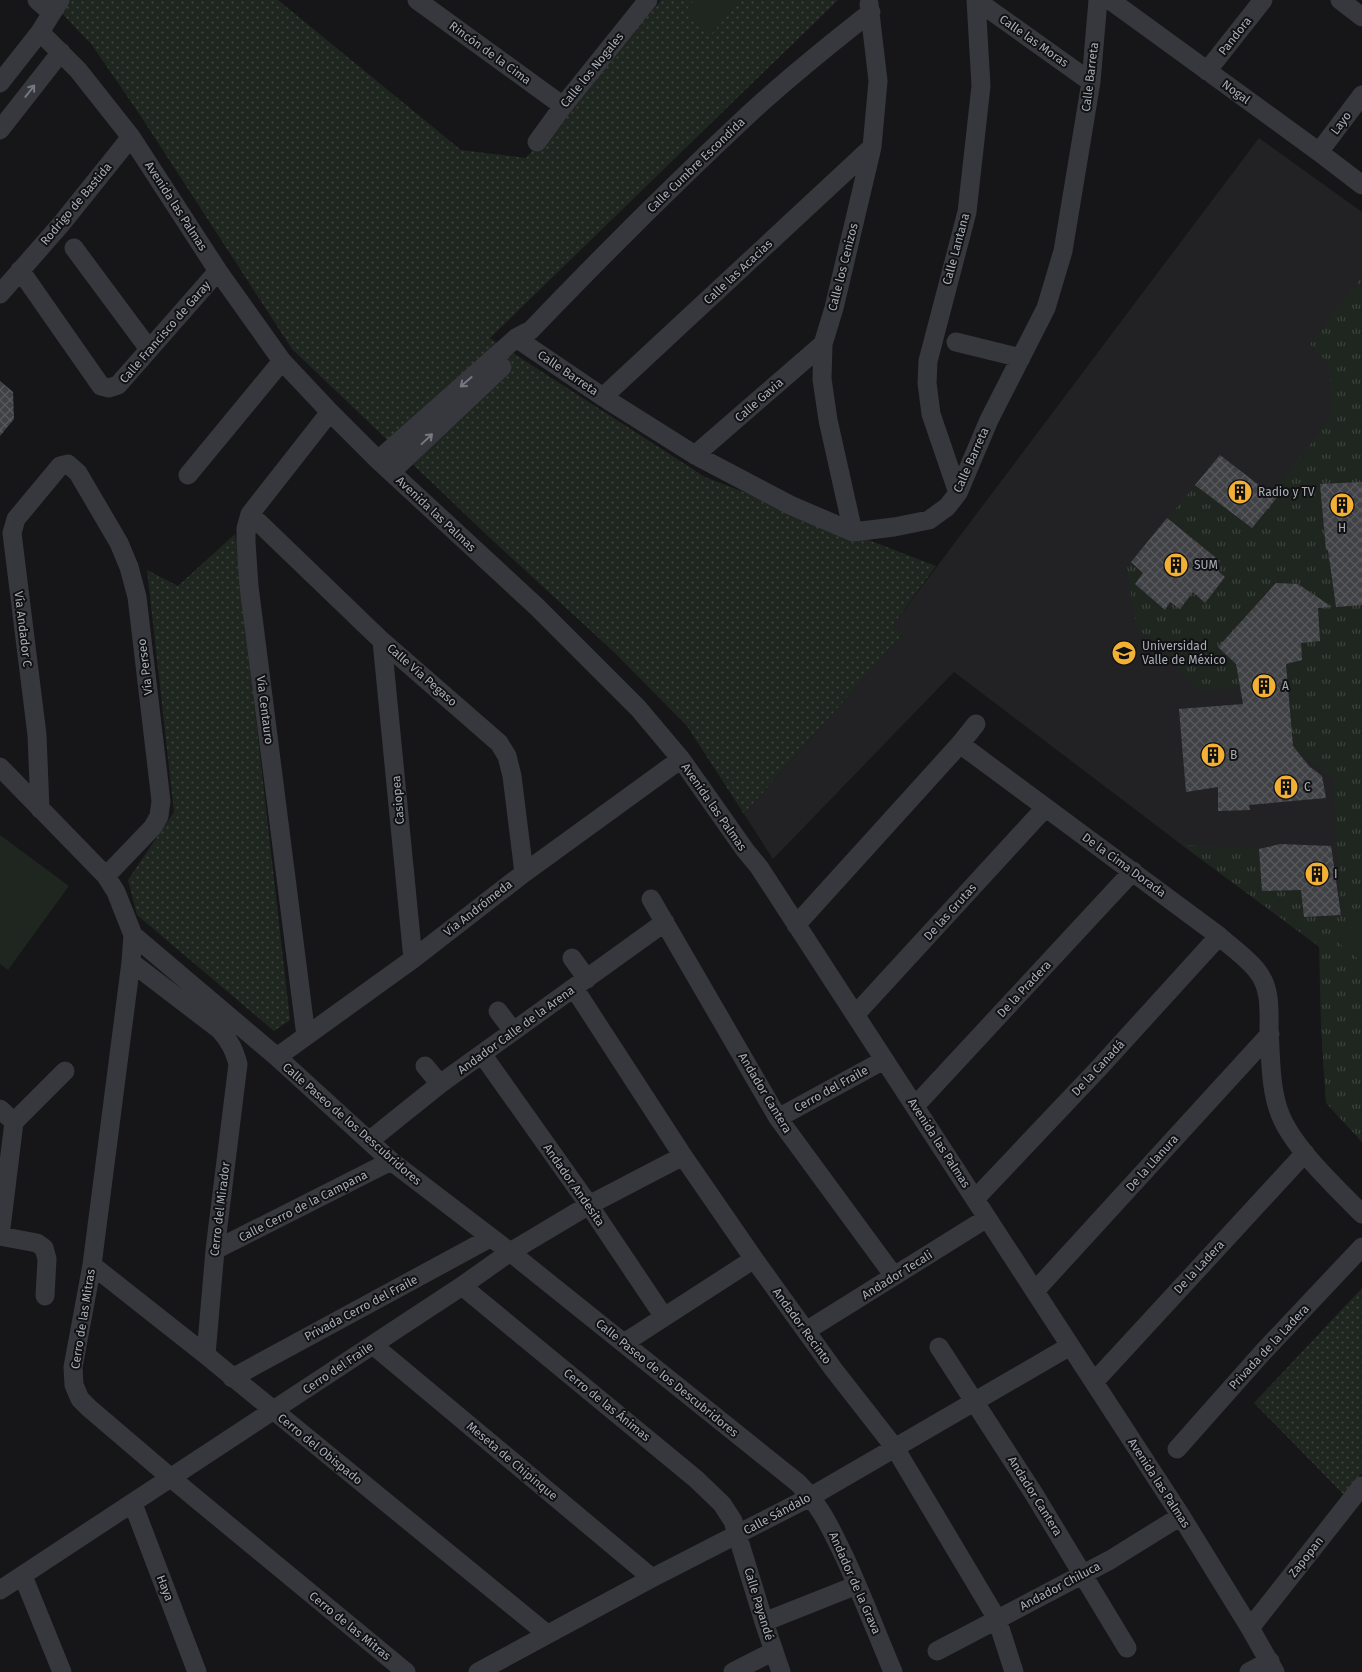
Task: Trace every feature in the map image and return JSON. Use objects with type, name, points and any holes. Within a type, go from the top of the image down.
[{"type":"street","points":[[0,83],[40,32],[56,6],[37,0]]},
{"type":"street","name":"Rincón de la Cima","points":[[417,0],[563,106]]},
{"type":"street","name":"Calle las Moras","points":[[976,0],[1091,82]]},
{"type":"street","name":"Calle Lantana","points":[[958,493],[931,414],[927,383],[928,361],[966,212],[981,86],[976,0]]},
{"type":"street","name":"Calle Barreta","points":[[524,338],[603,397],[696,455],[790,505],[852,532],[894,527],[929,520],[948,506],[958,493],[989,420],[1046,308],[1063,251],[1091,82],[1098,0]]},
{"type":"street","name":"Nogal","points":[[1110,0],[1362,185]]},
{"type":"street","name":"Pandora","points":[[1207,71],[1262,0]]},
{"type":"street","points":[[1340,0],[1362,17]]},
{"type":"street","name":"Calle los Nogales","points":[[536,142],[645,1]]},
{"type":"street","name":"Calle los Cenizos","points":[[852,532],[828,420],[822,379],[823,344],[834,308],[872,147],[878,81],[870,6]]},
{"type":"street","name":"Calle Cumbre Escondida","points":[[384,466],[524,338],[650,209],[750,113],[870,6]]},
{"type":"street","name":"Avenida las Palmas","points":[[40,32],[91,84],[131,137],[218,272],[282,361],[384,466],[544,614],[638,708],[681,759],[745,850],[759,866],[1180,1516],[1250,1628],[1272,1667]]},
{"type":"street","points":[[0,130],[61,52]]},
{"type":"street","name":"Layo","points":[[1319,152],[1362,94]]},
{"type":"street","name":"Rodrigo de Bastida","points":[[0,294],[62,223],[131,137]]},
{"type":"street","name":"Calle las Acacias","points":[[603,397],[872,147]]},
{"type":"street","points":[[74,248],[149,349]]},
{"type":"street","name":"Calle Francisco de Garay","points":[[20,270],[101,386],[109,388],[118,385],[218,272]]},
{"type":"street","points":[[956,342],[1021,358]]},
{"type":"street","name":"Calle Gavia","points":[[696,455],[823,344]]},
{"type":"street","points":[[188,475],[282,361]]},
{"type":"street","name":"Vía Centauro","points":[[306,1036],[249,586],[246,528],[250,514],[330,412]]},
{"type":"street","name":"Vía Perseo","points":[[60,466],[69,464],[78,473],[119,543],[129,567],[137,597],[161,801],[159,816],[153,827],[106,876]]},
{"type":"street","name":"Vía Andador C","points":[[40,809],[37,735],[12,528],[16,519],[60,466]]},
{"type":"street","name":"Calle Vía Pegaso","points":[[250,514],[382,641],[504,749],[512,776],[524,873]]},
{"type":"street","name":"Casiopea","points":[[382,641],[413,959]]},
{"type":"street","points":[[796,925],[976,724]]},
{"type":"street","name":"De la Cima Dorada","points":[[960,744],[1219,936],[1258,971],[1264,983],[1268,1000],[1273,1078],[1278,1106],[1288,1130],[1305,1153],[1362,1214]]},
{"type":"street","name":"Vía Andrómeda","points":[[277,1057],[413,959],[524,873],[681,759]]},
{"type":"street","name":"Calle Paseo de los Descubridores","points":[[1,769],[106,876],[116,892],[133,935],[277,1057],[391,1161],[510,1252],[812,1496]]},
{"type":"street","name":"De las Grutas","points":[[855,1015],[1044,808]]},
{"type":"street","name":"De la Pradera","points":[[915,1106],[1133,871]]},
{"type":"street","name":"Andador Cantera","points":[[651,899],[778,1118],[894,1276]]},
{"type":"street","name":"Andador Calle de la Arena","points":[[369,1141],[440,1084],[665,922]]},
{"type":"street","name":"Cerro de las Mitras","points":[[133,935],[92,1265],[73,1367],[74,1385],[80,1399],[89,1408],[406,1672]]},
{"type":"street","name":"De la Canadá","points":[[975,1199],[1219,936]]},
{"type":"street","name":"Andador Recinto","points":[[572,958],[580,983],[683,1156],[806,1331],[895,1448],[997,1619],[1014,1672]]},
{"type":"street","name":"Cerro del Mirador","points":[[131,962],[220,1030],[235,1051],[238,1064],[214,1250],[206,1355]]},
{"type":"street","points":[[498,1011],[513,1031]]},
{"type":"street","name":"De la Llanura","points":[[1035,1291],[1270,1034]]},
{"type":"street","name":"Andador Andesita","points":[[482,1054],[589,1205],[664,1317]]},
{"type":"street","name":"Cerro del Fraile","points":[[778,1118],[884,1060]]},
{"type":"street","points":[[425,1066],[440,1084]]},
{"type":"street","points":[[46,1296],[46,1259],[44,1248],[37,1244],[0,1236],[14,1122],[65,1071]]},
{"type":"street","points":[[0,1109],[14,1122]]},
{"type":"street","name":"De la Ladera","points":[[1094,1382],[1305,1153]]},
{"type":"street","name":"Cerro del Fraile","points":[[0,1590],[462,1286],[510,1252],[589,1205],[683,1156]]},
{"type":"street","name":"Calle Cerro de la Campana","points":[[214,1250],[391,1161]]},
{"type":"street","name":"Andador Tecali","points":[[806,1331],[988,1218]]},
{"type":"street","name":"Privada Cerro del Fraile","points":[[232,1378],[490,1238]]},
{"type":"street","name":"Privada de la Ladera","points":[[1178,1449],[1263,1352],[1362,1247]]},
{"type":"street","points":[[624,1343],[754,1259]]},
{"type":"street","name":"Cerro del Obispado","points":[[92,1265],[206,1355],[547,1634]]},
{"type":"street","name":"Cerro de las Ánimas","points":[[462,1286],[710,1491],[730,1516],[738,1535]]},
{"type":"street","name":"Meseta de Chipinque","points":[[372,1345],[652,1578]]},
{"type":"street","name":"Andador Cantera","points":[[939,1346],[1083,1574],[1127,1648]]},
{"type":"street","name":"Calle Sándalo","points":[[478,1672],[652,1578],[812,1496],[1070,1346]]},
{"type":"street","name":"Zapopan","points":[[1250,1628],[1362,1486]]},
{"type":"street","name":"Andador de la Grava","points":[[812,1496],[831,1528],[858,1585],[893,1672]]},
{"type":"street","name":"Haya","points":[[133,1504],[196,1672]]},
{"type":"street","name":"Andador Chiluca","points":[[937,1651],[1131,1548],[1180,1516]]},
{"type":"street","name":"Calle Payandé","points":[[738,1535],[781,1672]]},
{"type":"street","points":[[22,1576],[62,1672]]},
{"type":"street","points":[[764,1622],[858,1585]]},
{"type":"street","points":[[733,1672],[774,1651]]},
{"type":"street","points":[[1249,1672],[1272,1667]]},
{"type":"shaded area","name":"Universidad Valle de México","points":[[1259,138],[1362,212],[1362,1142],[1326,1103],[1321,1027],[1319,947],[954,672],[773,859],[744,814],[903,634],[893,625]]},
{"type":"green space","points":[[48,0],[278,0],[461,150],[526,158],[661,0],[838,0],[490,338],[705,477],[936,566],[893,625],[903,634],[744,814],[687,726],[615,653],[490,538],[292,349],[140,115],[92,45]]},
{"type":"green space","points":[[694,0],[740,0],[709,37],[684,13]]},
{"type":"green space","points":[[1362,277],[1362,1142],[1326,1103],[1321,1027],[1320,947],[1182,845],[1259,849],[1262,891],[1287,891],[1283,853],[1298,856],[1304,917],[1341,915],[1333,779],[1293,746],[1286,664],[1302,660],[1301,643],[1320,641],[1317,597],[1298,584],[1276,583],[1236,664],[1240,688],[1199,690],[1136,626],[1127,567],[1220,455],[1260,486],[1275,489],[1332,417],[1329,364],[1310,344]]},
{"type":"green space","points":[[235,534],[290,1020],[274,1031],[137,915],[128,880],[174,812],[147,570],[178,586]]},
{"type":"green space","points":[[0,835],[69,886],[8,970],[0,964]]},
{"type":"green space","points":[[1362,905],[1362,962],[1334,939]]},
{"type":"green space","points":[[1362,1288],[1362,1473],[1345,1496],[1254,1403]]},
{"type":"building","points":[[0,381],[13,392],[14,419],[0,436]]},
{"type":"building","name":"Radio y TV","points":[[1220,455],[1260,486],[1274,489],[1279,495],[1252,528],[1195,485]]},
{"type":"building","points":[[1362,482],[1362,605],[1336,607],[1328,550],[1326,550],[1320,484]]},
{"type":"building","name":"SUM","points":[[1167,518],[1220,561],[1215,568],[1225,577],[1205,603],[1193,592],[1180,609],[1170,602],[1165,610],[1135,584],[1143,573],[1131,562]]},
{"type":"building","points":[[1276,583],[1298,584],[1332,607],[1318,608],[1320,641],[1301,643],[1302,660],[1286,664],[1293,746],[1309,766],[1322,776],[1326,798],[1249,805],[1250,810],[1218,811],[1218,787],[1186,792],[1179,709],[1243,704],[1236,664],[1218,647]]},
{"type":"building","name":"I","points":[[1280,844],[1331,846],[1341,915],[1304,917],[1301,890],[1262,891],[1259,849]]},
{"type":"place","name":"Radio y TV","points":[[1240,492]]},
{"type":"place","name":"H","points":[[1342,505]]},
{"type":"place","name":"SUM","points":[[1176,565]]},
{"type":"place","name":"Universidad Valle de México","points":[[1124,653]]},
{"type":"place","name":"A","points":[[1264,686]]},
{"type":"place","name":"B","points":[[1213,755]]},
{"type":"place","name":"C","points":[[1286,787]]},
{"type":"place","name":"I","points":[[1317,874]]}]
